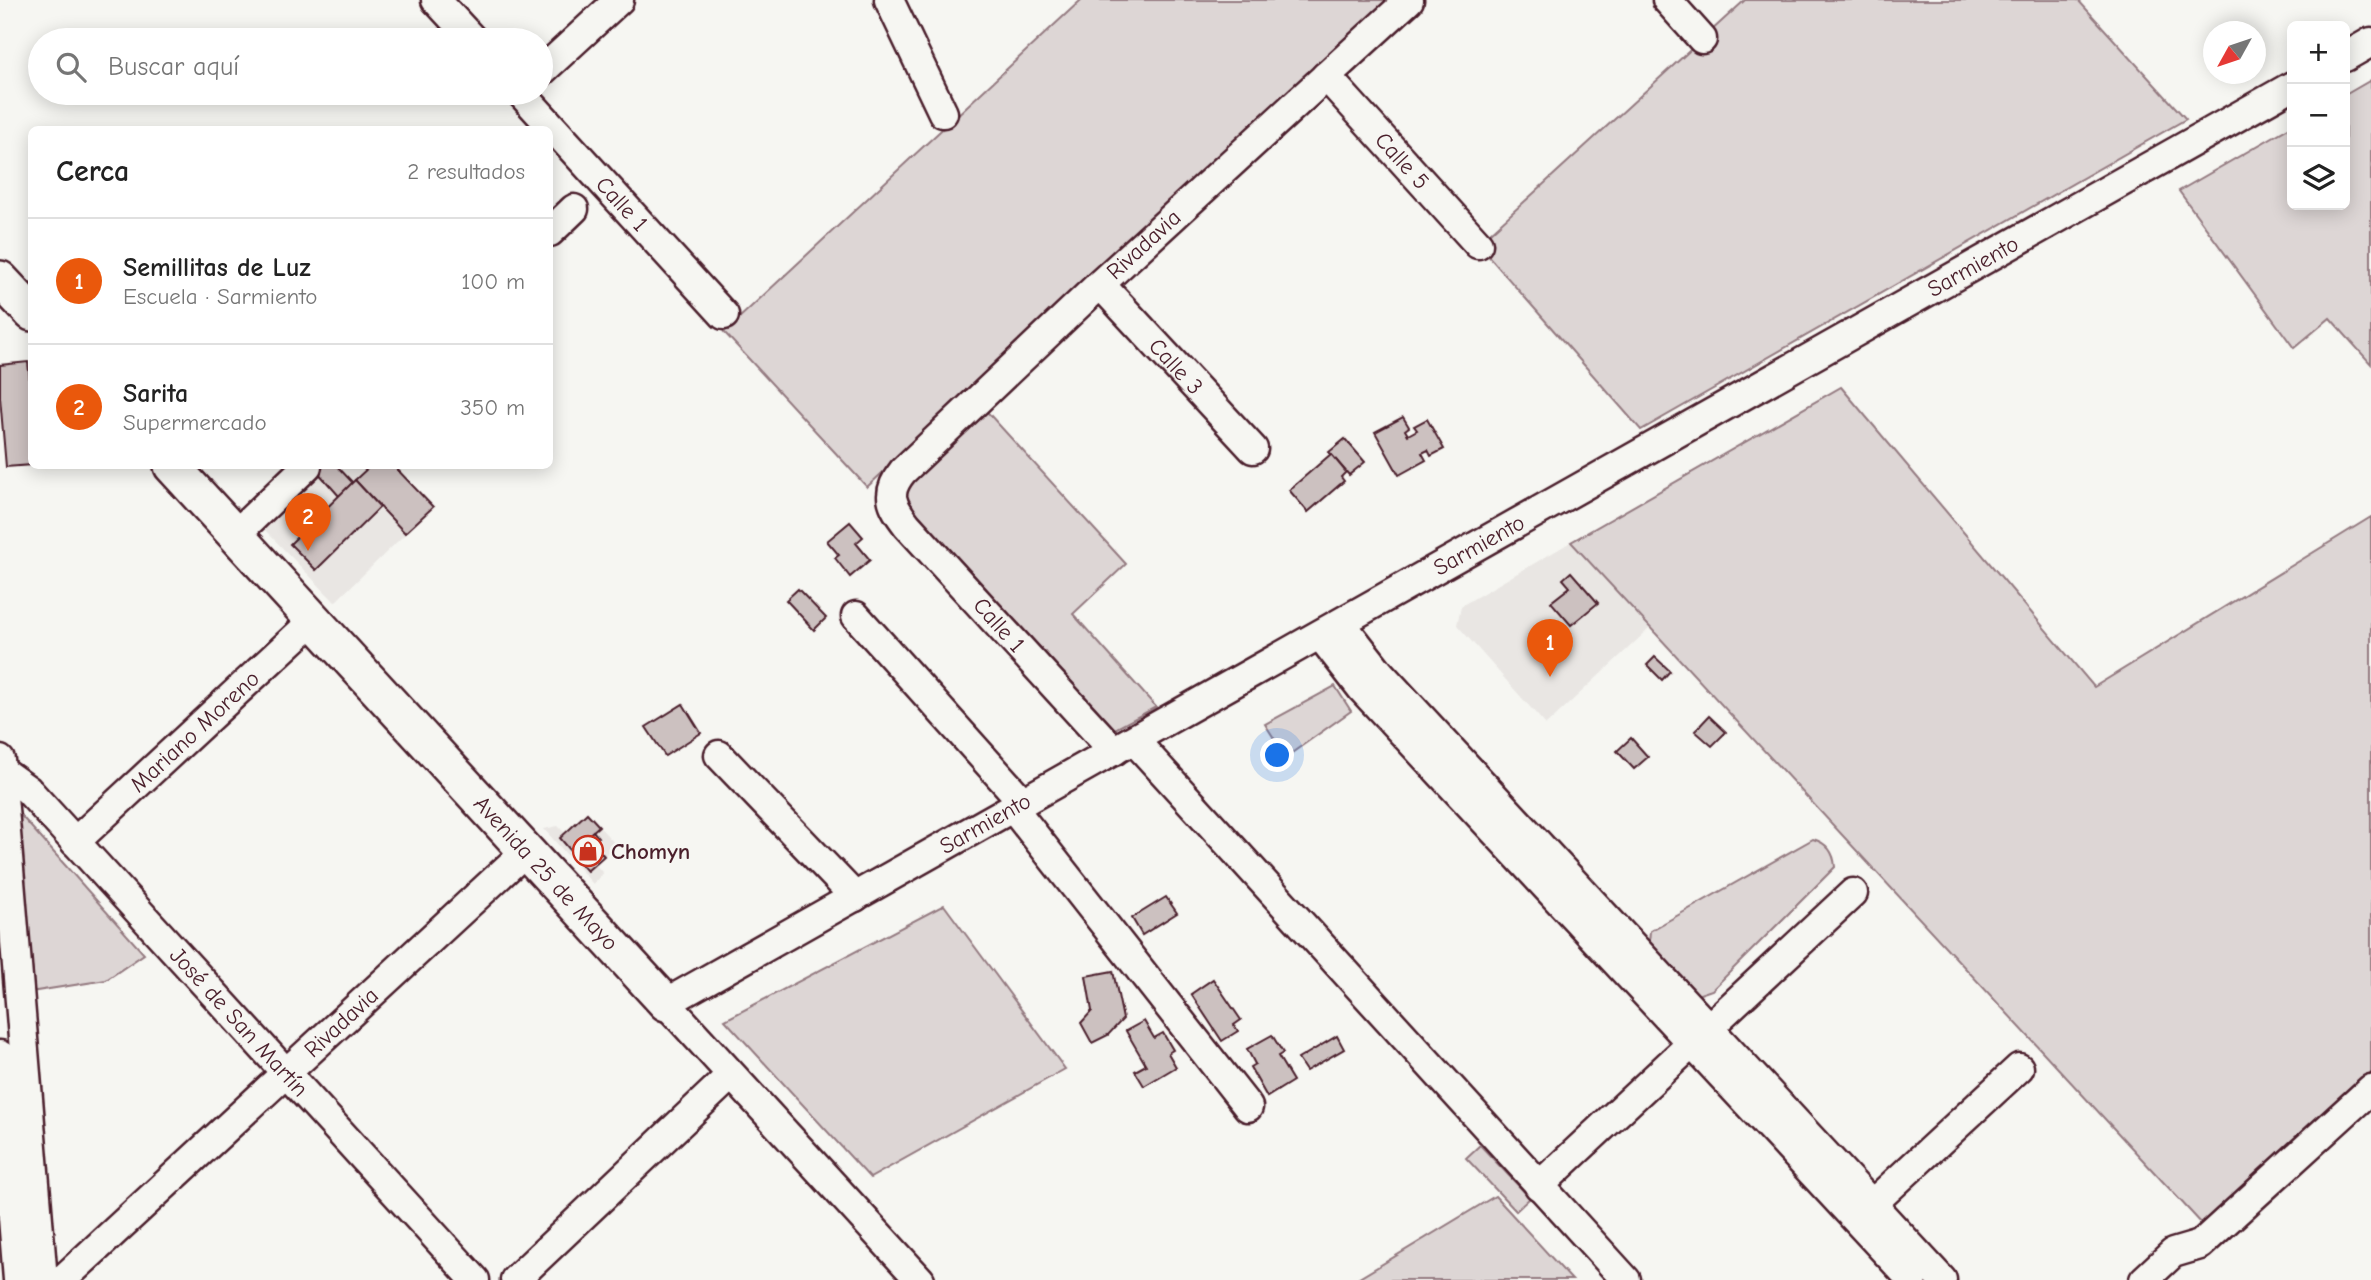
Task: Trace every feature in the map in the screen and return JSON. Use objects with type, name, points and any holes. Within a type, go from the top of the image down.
[{"type":"main road","points":[[0,279],[28,309]]},
{"type":"main road","name":"Avenida 25 de Mayo","points":[[175,469],[666,1003]]},
{"type":"street","points":[[436,0],[462,28]]},
{"type":"street","points":[[889,0],[943,113]]},
{"type":"street","name":"Rivadavia","points":[[891,496],[893,483],[903,471],[1100,284],[1409,0]]},
{"type":"street","points":[[1667,0],[1702,39]]},
{"type":"street","points":[[553,60],[609,4]]},
{"type":"street","points":[[2350,54],[2371,42]]},
{"type":"street","name":"Calle 5","points":[[1326,76],[1478,244]]},
{"type":"street","name":"Sarmiento","points":[[666,1003],[2287,89]]},
{"type":"street","name":"Calle 1","points":[[532,105],[551,126]]},
{"type":"street","name":"Calle 1","points":[[553,128],[724,315]]},
{"type":"street","points":[[553,229],[574,209]]},
{"type":"street","name":"Calle 3","points":[[1100,284],[1252,449]]},
{"type":"street","points":[[235,535],[304,469]]},
{"type":"street","name":"Calle 1","points":[[891,496],[897,512],[907,524],[1124,745],[1626,1280]]},
{"type":"street","points":[[856,616],[1018,805],[1248,1107]]},
{"type":"street","name":"Mariano Moreno","points":[[75,842],[314,621]]},
{"type":"street","points":[[1330,629],[1382,693],[1863,1211],[1942,1280]]},
{"type":"street","points":[[719,755],[855,897]]},
{"type":"street","points":[[0,766],[43,1280]]},
{"type":"street","name":"José de San Martín","points":[[0,766],[28,790],[475,1280]]},
{"type":"street","name":"Rivadavia","points":[[62,1280],[526,851]]},
{"type":"street","points":[[1539,1186],[1853,893]]},
{"type":"street","name":"Avenida 25 de Mayo","points":[[666,1003],[920,1280]]},
{"type":"street","points":[[0,1055],[18,1280]]},
{"type":"street","points":[[1863,1211],[2019,1068]]},
{"type":"street","points":[[515,1280],[732,1075]]},
{"type":"street","points":[[2144,1280],[2173,1253],[2200,1245],[2371,1089]]},
{"type":"street","points":[[1863,1211],[1912,1280]]},
{"type":"shaded area","points":[[1081,0],[1392,0],[867,487],[724,332]]},
{"type":"shaded area","points":[[1745,0],[2078,0],[2186,119],[1641,430],[1478,244]]},
{"type":"shaded area","points":[[2371,80],[2371,364],[2330,318],[2294,348],[2179,191],[2287,129],[2287,210],[2350,210],[2350,92]]},
{"type":"shaded area","points":[[1841,387],[2094,687],[2371,517],[2371,1072],[2203,1225],[1571,542]]},
{"type":"shaded area","points":[[980,404],[1126,564],[1073,614],[1156,707],[1115,729],[905,500],[906,472]]},
{"type":"shaded area","points":[[320,469],[397,469],[433,507],[335,602],[261,526]]},
{"type":"shaded area","points":[[1571,542],[1650,628],[1546,725],[1457,625],[1461,606]]},
{"type":"shaded area","points":[[1335,686],[1351,711],[1286,757],[1265,724]]},
{"type":"shaded area","points":[[17,811],[144,954],[106,980],[30,992]]},
{"type":"shaded area","points":[[587,813],[616,845],[595,864],[603,873],[593,884],[544,829],[558,826],[565,833]]},
{"type":"shaded area","points":[[1813,839],[1829,849],[1835,867],[1712,990],[1697,995],[1649,943],[1650,931]]},
{"type":"shaded area","points":[[944,905],[1065,1069],[870,1178],[725,1020]]},
{"type":"shaded area","points":[[1480,1145],[1530,1198],[1516,1211],[1466,1158]]},
{"type":"shaded area","points":[[1495,1196],[1572,1280],[1356,1280]]},
{"type":"building","points":[[28,362],[28,465],[6,467],[0,365]]},
{"type":"building","points":[[1403,417],[1409,427],[1405,430],[1408,435],[1417,430],[1414,426],[1427,419],[1444,449],[1431,456],[1428,450],[1422,453],[1426,460],[1399,475],[1375,432]]},
{"type":"building","points":[[1345,439],[1365,462],[1349,475],[1329,452]]},
{"type":"building","points":[[1331,454],[1346,472],[1341,477],[1344,481],[1308,512],[1289,490]]},
{"type":"building","points":[[340,469],[353,483],[339,496],[317,471]]},
{"type":"building","points":[[367,469],[397,469],[433,507],[405,533],[355,480]]},
{"type":"building","points":[[355,480],[380,507],[316,570],[290,544]]},
{"type":"building","points":[[850,522],[863,537],[856,543],[870,560],[850,577],[835,558],[839,555],[827,541]]},
{"type":"building","points":[[1571,572],[1598,603],[1571,625],[1551,602],[1570,587],[1563,579]]},
{"type":"building","points":[[798,589],[826,618],[814,630],[786,600]]},
{"type":"building","points":[[1655,657],[1670,671],[1662,680],[1647,665]]},
{"type":"building","points":[[683,704],[701,733],[665,756],[646,727]]},
{"type":"building","points":[[1709,716],[1726,732],[1712,746],[1695,731]]},
{"type":"building","points":[[1631,738],[1648,757],[1634,769],[1617,751]]},
{"type":"building","points":[[587,813],[599,826],[571,851],[560,838]]},
{"type":"building","points":[[593,831],[598,837],[592,842],[604,856],[587,871],[580,863],[583,860],[573,849]]},
{"type":"building","points":[[1166,897],[1177,913],[1142,935],[1132,918]]},
{"type":"building","points":[[1113,971],[1123,1019],[1108,1035],[1092,1043],[1081,1023],[1092,1011],[1086,976]]},
{"type":"building","points":[[1213,979],[1241,1020],[1234,1025],[1238,1031],[1222,1041],[1191,994]]},
{"type":"building","points":[[1144,1021],[1154,1038],[1163,1033],[1173,1050],[1168,1053],[1176,1067],[1144,1086],[1135,1071],[1146,1065],[1126,1031]]},
{"type":"building","points":[[1272,1035],[1283,1053],[1278,1056],[1293,1081],[1267,1097],[1250,1067],[1255,1064],[1247,1049]]},
{"type":"building","points":[[1337,1036],[1344,1049],[1306,1071],[1298,1059]]},
{"type":"place","name":"Sarita","points":[[308,551]]},
{"type":"place","name":"Semillitas de Luz","points":[[1550,677]]},
{"type":"place","name":"Chomyn","points":[[588,851]]}]
